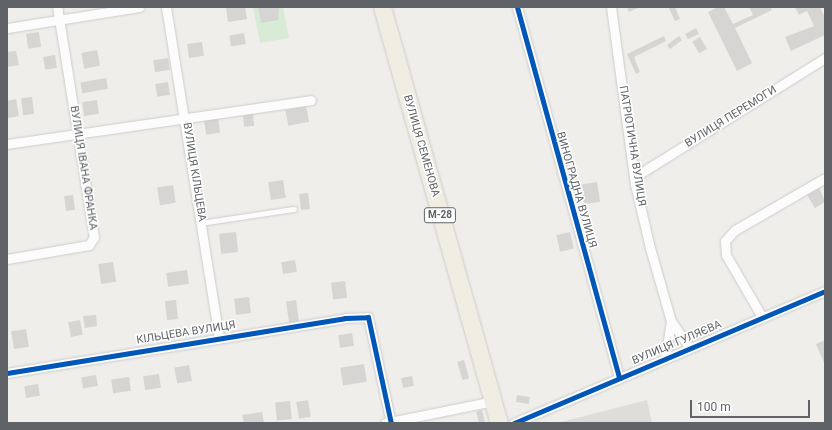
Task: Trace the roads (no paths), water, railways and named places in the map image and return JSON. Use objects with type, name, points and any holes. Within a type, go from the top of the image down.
[{"type":"highway","name":"ВУЛИЦЯ СЕМЕНОВА","points":[[382,7],[499,423]]},
{"type":"street","name":"ВУЛИЦЯ ІВАНА ФРАНКА","points":[[7,259],[92,243],[77,132],[57,7]]},
{"type":"street","points":[[7,28],[139,7]]},
{"type":"street","name":"ВУЛИЦЯ КІЛЬЦЕВА","points":[[166,7],[185,116],[219,338]]},
{"type":"street","name":"ВИНОГРАДНА ВУЛИЦЯ","points":[[517,7],[619,378]]},
{"type":"street","name":"ПАТРІОТИЧНА ВУЛИЦЯ","points":[[611,7],[636,176],[650,248],[670,322],[690,348]]},
{"type":"street","name":"ВУЛИЦЯ ПЕРЕМОГИ","points":[[636,176],[825,58]]},
{"type":"street","points":[[7,144],[185,116],[310,100]]},
{"type":"street","points":[[762,317],[726,255],[725,241],[735,230],[825,178]]},
{"type":"street","name":"ВУЛИЦЯ ГУЛЯЄВА","points":[[514,423],[762,317],[824,293]]},
{"type":"street","name":"КІЛЬЦЕВА ВУЛИЦЯ","points":[[7,373],[219,338],[368,317],[389,423]]},
{"type":"street","points":[[665,359],[670,322]]},
{"type":"street","points":[[389,423],[493,401]]},
{"type":"lane","points":[[201,222],[294,209]]}]
